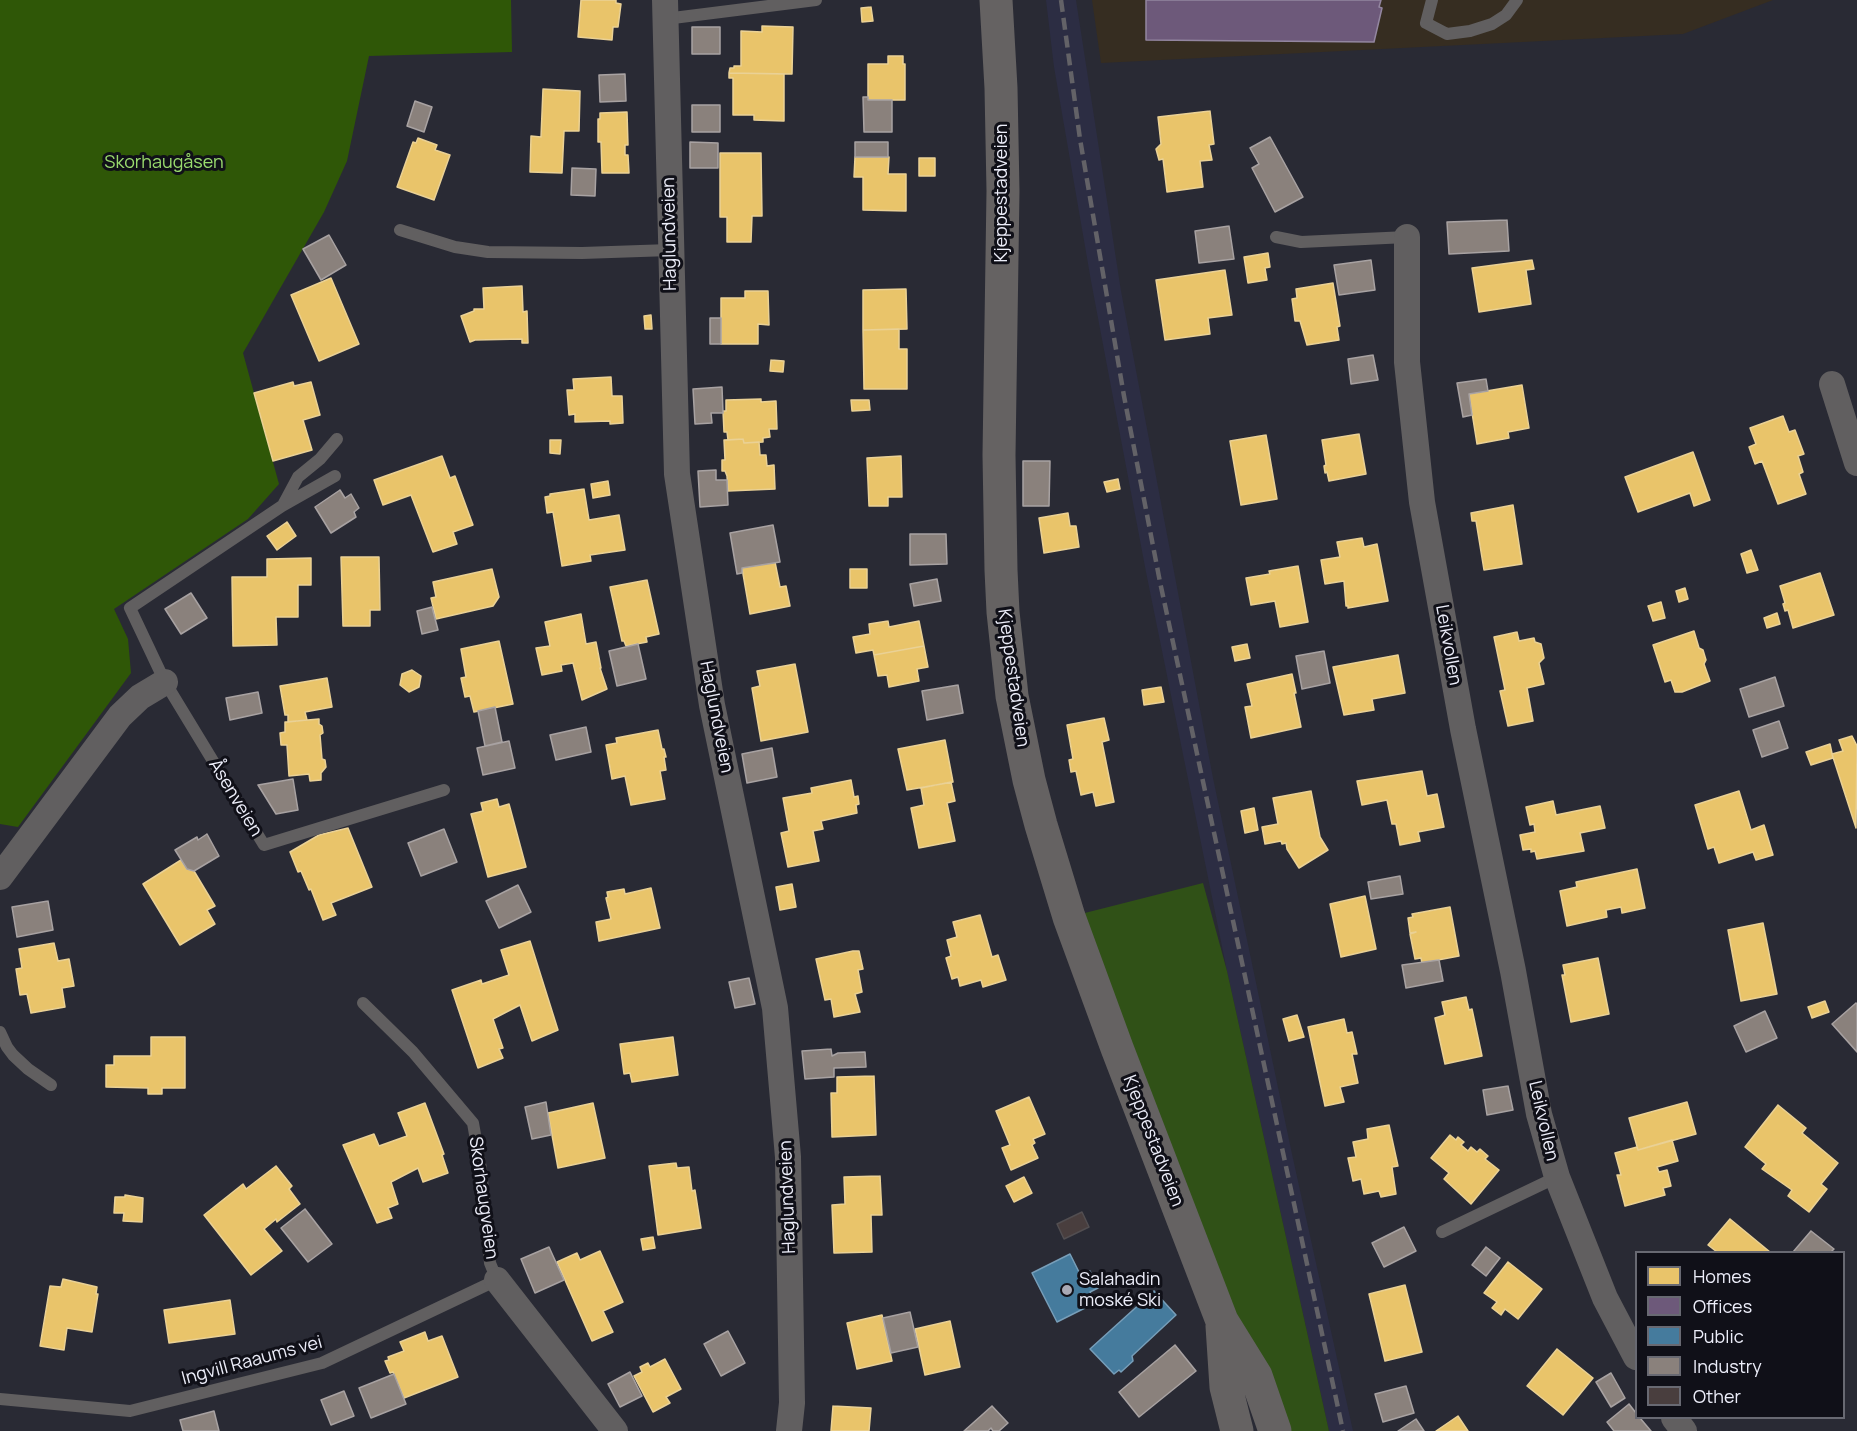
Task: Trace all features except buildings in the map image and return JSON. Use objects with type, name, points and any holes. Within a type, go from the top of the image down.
[{"type":"main road","name":"Kjeppestadveien","points":[[996,0],[1003,191],[999,519],[1003,612],[1012,696],[1029,780],[1066,908],[1222,1321],[1256,1376],[1275,1431]]},
{"type":"main road","name":"Kjeppestadveien","points":[[1222,1321],[1226,1387],[1237,1431]]},
{"type":"street","name":"Haglundveien","points":[[665,10],[677,474],[712,705],[775,1008],[788,1157],[792,1403],[789,1431]]},
{"type":"street","name":"Leikvollen","points":[[1407,237],[1407,362],[1422,502],[1463,729],[1513,971],[1539,1114],[1557,1177],[1605,1298],[1635,1355]]},
{"type":"street","points":[[1832,384],[1857,463]]},
{"type":"street","points":[[1,871],[120,716],[140,697],[165,682]]},
{"type":"street","name":"Skorhaugveien","points":[[497,1280],[615,1431]]},
{"type":"street","points":[[1675,1419],[1684,1431]]},
{"type":"lane","points":[[665,10],[816,0]]},
{"type":"lane","points":[[1432,0],[1426,23],[1447,34],[1470,31],[1492,24],[1506,15],[1517,0]]},
{"type":"lane","points":[[400,230],[456,247],[488,252],[582,253],[670,249]]},
{"type":"lane","name":"Leikvollen","points":[[1276,237],[1301,242],[1407,237]]},
{"type":"lane","points":[[282,506],[298,477],[320,459],[337,439]]},
{"type":"lane","name":"Åsenveien","points":[[334,476],[282,506],[130,608],[165,682],[264,845],[444,790]]},
{"type":"lane","name":"Skorhaugveien","points":[[363,1003],[413,1052],[473,1123],[481,1169],[490,1263],[497,1280]]},
{"type":"lane","points":[[0,1032],[13,1055],[51,1085]]},
{"type":"lane","name":"Leikvollen","points":[[1442,1232],[1557,1177]]},
{"type":"lane","name":"Ingvill Raaums vei","points":[[0,1399],[130,1411],[322,1364],[497,1280]]},
{"type":"shaded area","points":[[1046,0],[1076,0],[1121,291],[1213,778],[1353,1431],[1329,1431],[1227,971],[1146,572],[1091,281],[1054,67]]},
{"type":"shaded area","points":[[1092,0],[1773,0],[1683,34],[1101,63]]},
{"type":"green space","name":"Skorhaugåsen","points":[[0,0],[511,0],[512,52],[369,56],[347,161],[324,212],[243,353],[279,484],[248,519],[114,609],[128,639],[131,673],[18,827],[0,824]]},
{"type":"green space","points":[[1203,883],[1227,971],[1329,1431],[1275,1431],[1069,917]]},
{"type":"railway","points":[[1061,0],[1080,139],[1124,396],[1160,582],[1343,1431]]},
{"type":"place","name":"Salahadin moské Ski","points":[[1067,1290]]}]
